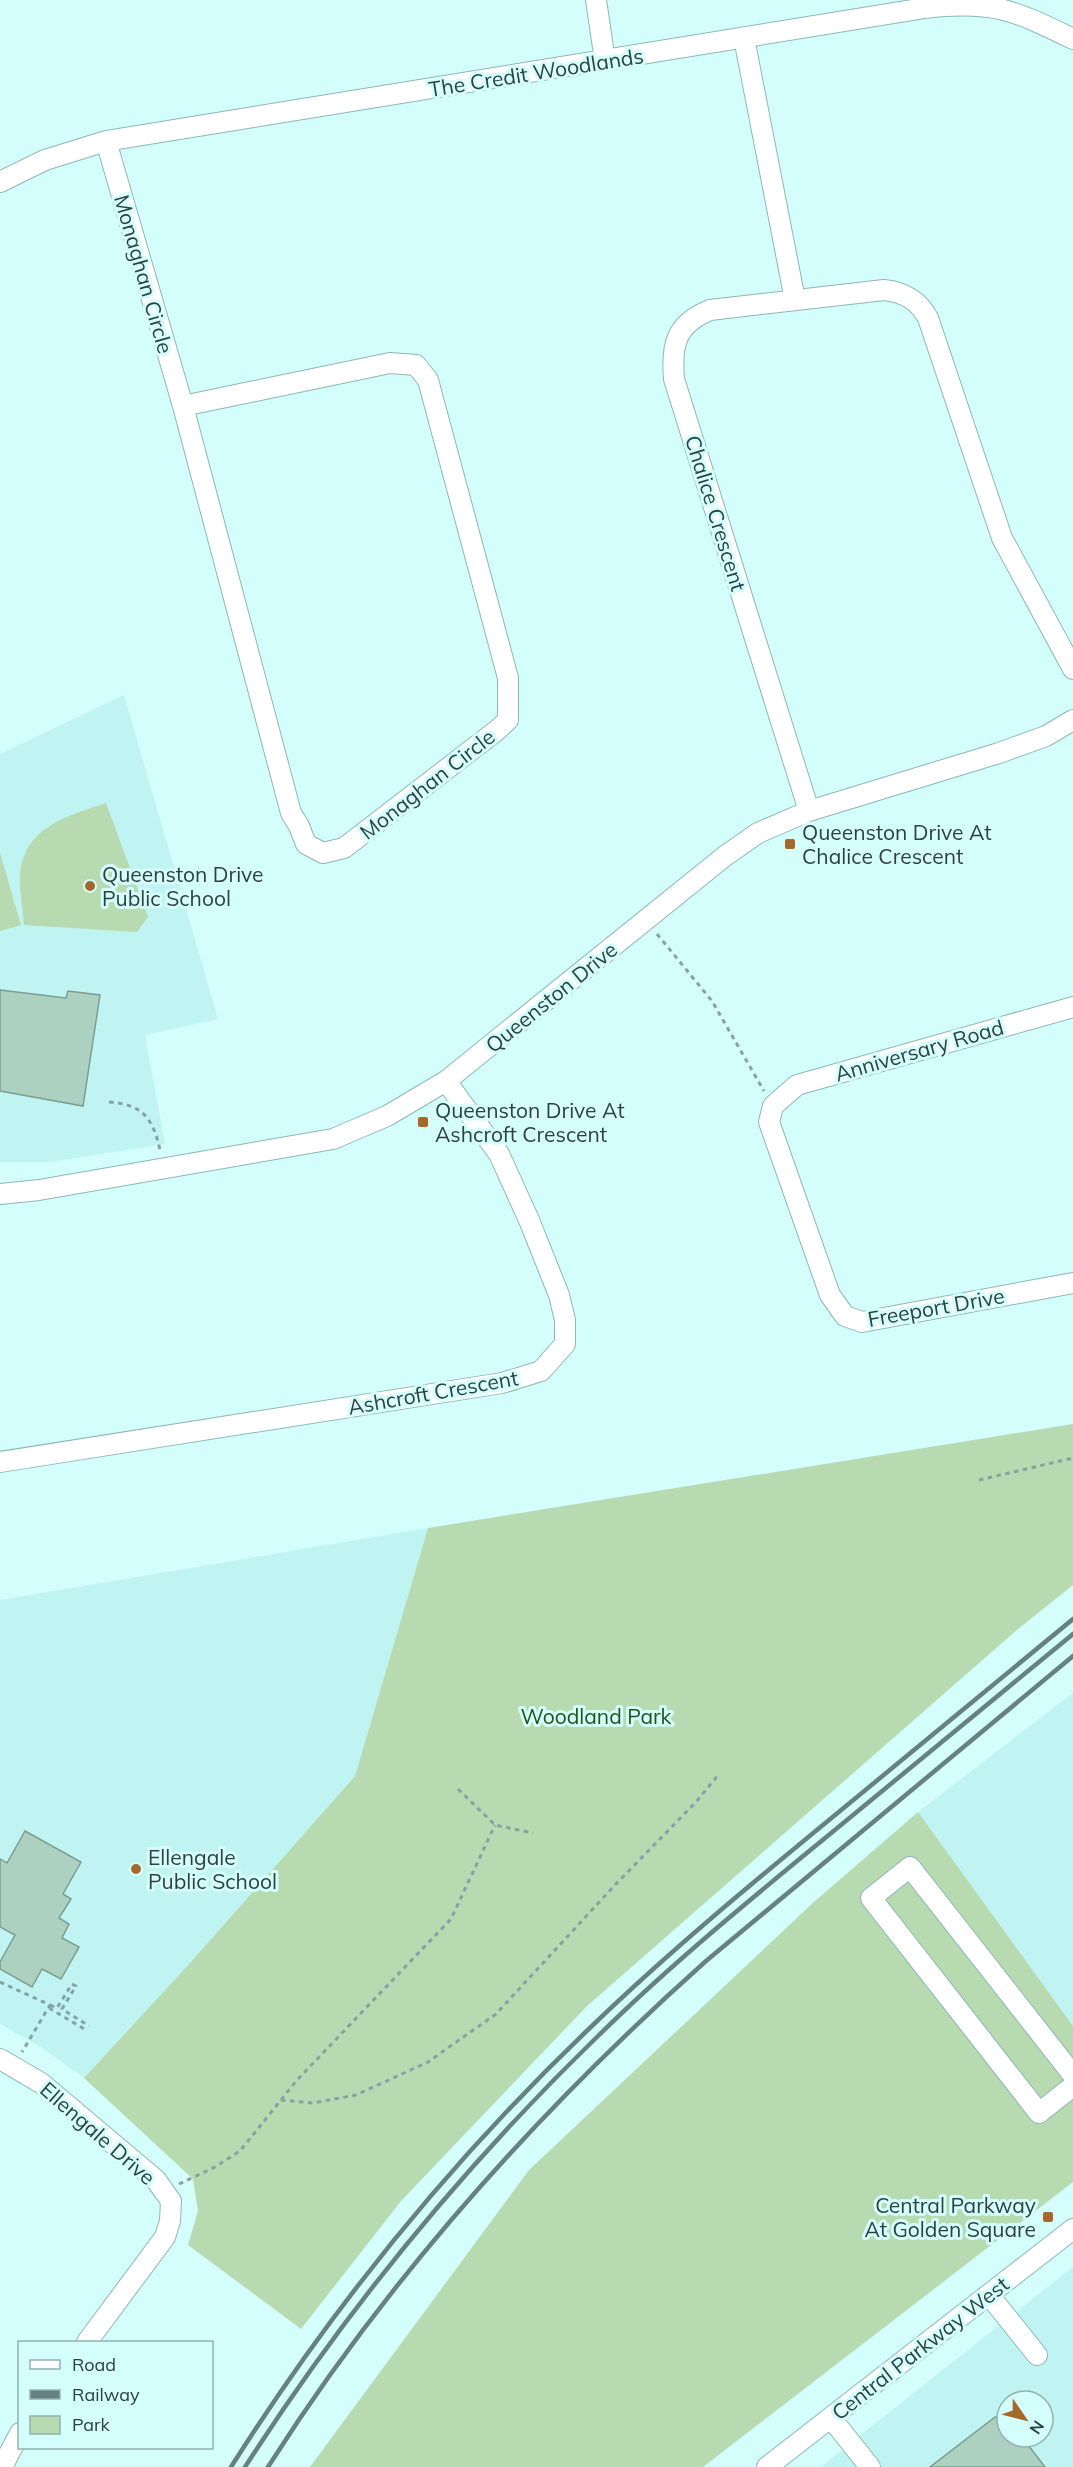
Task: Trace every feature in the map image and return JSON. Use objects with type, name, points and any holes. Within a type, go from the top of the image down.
[{"type":"street","points":[[597,0],[605,61]]},
{"type":"street","name":"The Credit Woodlands","points":[[0,182],[45,160],[106,141],[925,8],[964,4],[989,5],[1009,10],[1073,39]]},
{"type":"street","points":[[744,38],[795,300]]},
{"type":"street","name":"Monaghan Circle","points":[[106,141],[183,406],[291,813],[306,844],[323,853],[344,848],[508,720],[508,678],[428,380],[416,364],[390,363],[183,406]]},
{"type":"street","name":"Chalice Crescent","points":[[809,811],[674,379],[672,357],[675,339],[695,316],[710,310],[884,290],[900,291],[922,307],[928,318],[1002,538],[1073,669]]},
{"type":"street","name":"Queenston Drive","points":[[0,1194],[39,1190],[333,1139],[387,1116],[446,1082],[725,856],[758,833],[809,811],[999,753],[1046,736],[1073,720]]},
{"type":"street","name":"Anniversary Road","points":[[773,1106],[797,1084],[1073,1007]]},
{"type":"street","name":"Ashcroft Crescent","points":[[0,1462],[502,1383],[541,1371],[565,1344],[565,1320],[559,1295],[499,1154],[446,1082]]},
{"type":"street","name":"Freeport Drive","points":[[773,1106],[769,1122],[830,1295],[845,1317],[862,1322],[1073,1283]]},
{"type":"street","points":[[1073,2075],[910,1867],[871,1898],[1039,2113],[1073,2086]]},
{"type":"street","name":"Ellengale Drive","points":[[6,2063],[42,2083],[156,2180],[171,2201],[170,2221],[165,2237],[88,2341]]},
{"type":"street","name":"Central Parkway West","points":[[767,2467],[1073,2229]]},
{"type":"street","points":[[989,2295],[1037,2355]]},
{"type":"street","points":[[831,2418],[870,2467]]},
{"type":"street","points":[[2,2467],[18,2437]]},
{"type":"path","points":[[645,920],[712,1001],[773,1106]]},
{"type":"path","points":[[108,1102],[126,1103],[146,1115],[157,1135],[165,1167]]},
{"type":"path","points":[[979,1480],[1073,1458]]},
{"type":"path","points":[[281,2100],[313,2103],[356,2095],[428,2062],[496,2014],[615,1885],[696,1803],[719,1774]]},
{"type":"path","points":[[458,1789],[495,1825],[533,1833]]},
{"type":"path","points":[[163,2191],[215,2167],[240,2151],[297,2080],[451,1919],[495,1825]]},
{"type":"path","points":[[0,1982],[88,2028],[62,2009],[76,1986],[72,1983],[57,2008],[49,2006]]},
{"type":"path","points":[[6,2063],[49,2006]]},
{"type":"shaded area","name":"Queenston Drive Public School","points":[[124,695],[218,1019],[145,1035],[165,1144],[50,1162],[0,1162],[0,754]]},
{"type":"shaded area","name":"Ellengale Public School","points":[[428,1528],[355,1776],[190,1963],[84,2078],[42,2048],[0,2024],[0,1600]]},
{"type":"shaded area","points":[[1073,1693],[1073,2026],[918,1812]]},
{"type":"shaded area","points":[[1073,2267],[1073,2467],[821,2467],[863,2433]]},
{"type":"green space","points":[[106,803],[148,917],[137,932],[24,925],[20,874],[30,844],[51,825]]},
{"type":"green space","points":[[0,853],[21,925],[0,931]]},
{"type":"green space","name":"Woodland Park","points":[[1073,1424],[1073,1585],[1018,1629],[587,2006],[401,2201],[301,2329],[188,2245],[198,2211],[193,2179],[84,2078],[190,1963],[355,1776],[428,1528]]},
{"type":"green space","points":[[918,1812],[1073,2026],[1073,2182],[703,2467],[310,2467],[529,2170],[815,1901]]},
{"type":"building","points":[[0,990],[66,998],[68,991],[100,995],[83,1106],[0,1091]]},
{"type":"building","points":[[25,1831],[81,1862],[63,1894],[71,1899],[59,1918],[69,1924],[62,1938],[79,1947],[61,1979],[42,1969],[32,1987],[0,1969],[0,1962],[15,1935],[0,1927],[0,1859],[7,1863]]},
{"type":"building","points":[[995,2417],[995,2449],[1031,2449],[1045,2467],[930,2467]]},
{"type":"railway","points":[[231,2467],[311,2348],[354,2291],[445,2180],[543,2074],[624,1996],[715,1915],[1073,1619]]},
{"type":"railway","points":[[245,2467],[324,2352],[409,2241],[454,2188],[549,2085],[626,2009],[712,1932],[1073,1634]]},
{"type":"railway","points":[[268,2467],[314,2397],[415,2263],[469,2199],[584,2076],[706,1961],[1073,1656]]},
{"type":"place","name":"Queenston Drive At Chalice Crescent","points":[[790,844]]},
{"type":"place","name":"Queenston Drive Public School","points":[[90,886]]},
{"type":"place","name":"Queenston Drive At Ashcroft Crescent","points":[[423,1122]]},
{"type":"place","name":"Ellengale Public School","points":[[136,1869]]},
{"type":"place","name":"Central Parkway At Golden Square","points":[[1048,2217]]}]
